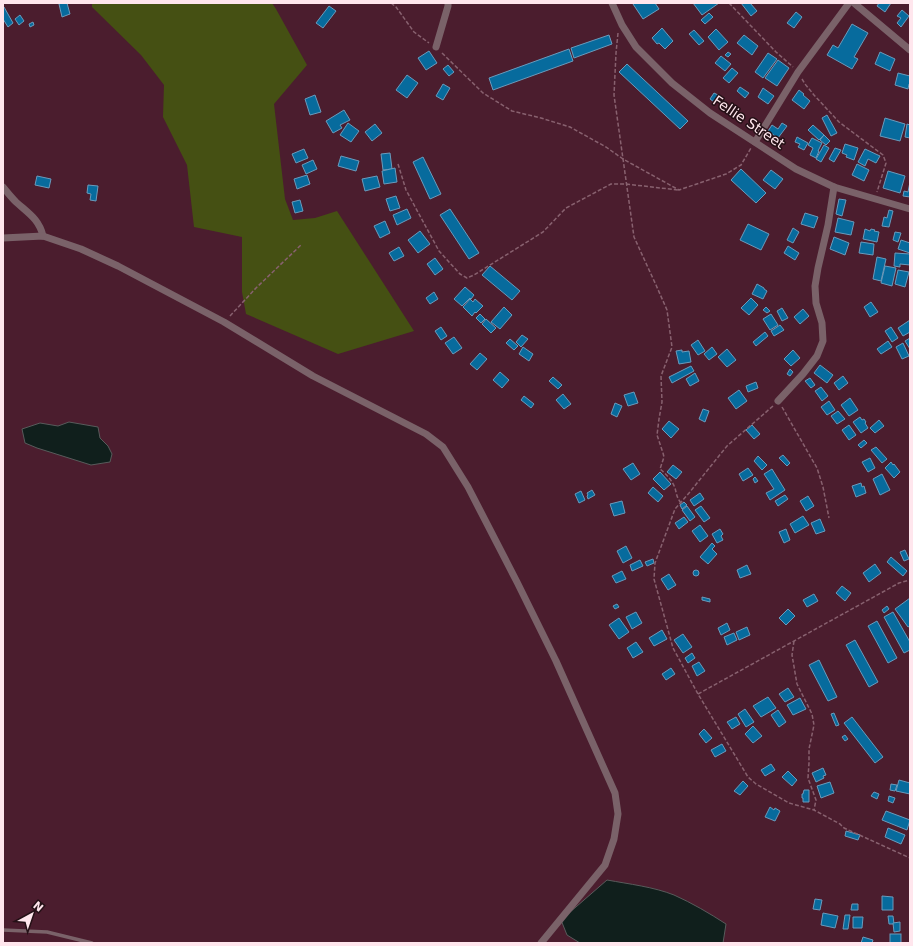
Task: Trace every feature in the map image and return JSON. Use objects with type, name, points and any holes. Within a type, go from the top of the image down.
[{"type":"street","points":[[436,47],[448,3]]},
{"type":"street","name":"Fellie Street","points":[[612,3],[622,25],[636,47],[672,82],[710,112],[796,169],[834,187],[910,209]]},
{"type":"street","points":[[755,142],[798,72],[849,3]]},
{"type":"street","points":[[854,3],[910,50]]},
{"type":"street","points":[[3,187],[38,223],[42,229],[43,236]]},
{"type":"street","points":[[778,401],[803,374],[817,356],[823,341],[822,323],[816,303],[816,286],[818,268],[828,225],[834,187]]},
{"type":"street","points":[[3,238],[43,236],[81,249],[118,266],[224,322],[313,376],[426,434],[443,447],[468,487],[517,582],[556,661],[615,793],[618,814],[614,839],[605,865],[541,943]]},
{"type":"lane","points":[[3,930],[47,932],[92,943]]},
{"type":"path","points":[[391,3],[396,7],[414,32],[436,47],[483,93],[512,111],[542,118],[570,128],[606,147],[623,159],[679,190]]},
{"type":"path","points":[[729,3],[776,52],[798,72],[805,84],[839,122],[883,155],[886,163],[875,199]]},
{"type":"path","points":[[622,25],[618,30],[614,95],[634,237],[667,310],[672,347],[661,376],[662,402],[657,435],[664,457],[660,469],[671,480],[675,488],[676,496],[681,503]]},
{"type":"path","points":[[398,164],[406,190],[439,251],[460,274],[467,278],[543,232],[566,208],[611,184],[626,184],[679,190],[726,174],[741,164],[755,142]]},
{"type":"path","points":[[224,322],[256,288],[301,245]]},
{"type":"path","points":[[829,518],[823,487],[817,468],[778,401],[727,446],[675,509],[655,563],[654,579],[673,648],[698,694],[748,777],[756,784],[788,803],[814,810],[840,824],[844,828],[910,858]]},
{"type":"path","points":[[698,694],[899,583],[910,580]]},
{"type":"path","points":[[794,641],[792,655],[797,684],[812,714],[814,725],[809,749],[810,763],[808,778],[816,800],[814,810]]},
{"type":"green space","points":[[92,3],[272,3],[307,65],[274,104],[285,199],[293,220],[315,218],[337,211],[414,331],[338,354],[246,314],[242,292],[242,237],[194,227],[187,165],[163,117],[164,85],[141,55],[92,7]]},
{"type":"shaded area","points":[[69,422],[98,427],[100,438],[108,446],[112,454],[110,462],[91,465],[25,443],[22,429],[40,423],[58,426]]},
{"type":"shaded area","points":[[607,880],[641,886],[674,895],[707,912],[726,924],[723,943],[580,943],[567,935],[561,920]]},
{"type":"building","points":[[67,3],[70,14],[62,17],[59,4]]},
{"type":"building","points":[[655,3],[659,9],[643,19],[633,4]]},
{"type":"building","points":[[693,3],[719,3],[702,15]]},
{"type":"building","points":[[741,3],[750,3],[757,11],[751,16]]},
{"type":"building","points":[[879,3],[891,3],[885,12],[877,6]]},
{"type":"building","points":[[329,6],[336,11],[323,28],[316,23]]},
{"type":"building","points":[[4,7],[13,23],[8,27],[3,19]]},
{"type":"building","points":[[902,10],[909,16],[901,27],[897,23],[901,18],[897,16]]},
{"type":"building","points":[[796,12],[802,17],[794,28],[787,23]]},
{"type":"building","points":[[709,13],[713,17],[705,24],[701,20]]},
{"type":"building","points":[[20,15],[24,21],[19,25],[15,19]]},
{"type":"building","points":[[33,22],[34,25],[30,27],[29,24]]},
{"type":"building","points":[[852,24],[868,33],[854,57],[858,59],[852,69],[827,55],[833,45],[838,48]]},
{"type":"building","points":[[662,28],[673,41],[665,49],[659,43],[657,44],[652,38]]},
{"type":"building","points":[[716,29],[728,42],[719,50],[708,37]]},
{"type":"building","points":[[694,30],[704,41],[699,45],[689,34]]},
{"type":"building","points":[[609,35],[612,44],[574,58],[571,48]]},
{"type":"building","points":[[744,35],[758,46],[752,55],[737,43]]},
{"type":"building","points":[[569,49],[573,61],[493,90],[489,78]]},
{"type":"building","points":[[429,51],[437,63],[426,70],[418,58]]},
{"type":"building","points":[[728,52],[731,54],[728,57],[725,55]]},
{"type":"building","points":[[880,52],[895,59],[890,71],[875,64]]},
{"type":"building","points":[[768,53],[777,59],[763,78],[755,72]]},
{"type":"building","points":[[721,56],[731,64],[725,71],[715,63]]},
{"type":"building","points":[[778,60],[789,68],[777,86],[765,78]]},
{"type":"building","points":[[627,64],[688,121],[680,129],[619,72]]},
{"type":"building","points":[[448,65],[454,72],[449,76],[443,69]]},
{"type":"building","points":[[732,68],[738,73],[729,83],[723,78]]},
{"type":"building","points":[[898,73],[910,76],[910,85],[909,84],[908,89],[895,85]]},
{"type":"building","points":[[407,75],[418,83],[407,98],[396,90]]},
{"type":"building","points":[[443,84],[450,88],[443,100],[436,96]]},
{"type":"building","points":[[740,87],[749,93],[745,98],[737,91]]},
{"type":"building","points":[[763,88],[774,96],[768,104],[758,97]]},
{"type":"building","points":[[799,90],[810,101],[804,109],[792,100]]},
{"type":"building","points":[[714,93],[718,95],[714,102],[710,99]]},
{"type":"building","points":[[315,95],[321,112],[310,115],[305,99]]},
{"type":"building","points":[[344,110],[350,120],[340,125],[342,128],[333,133],[326,121]]},
{"type":"building","points":[[827,115],[837,133],[831,136],[822,118]]},
{"type":"building","points":[[885,118],[905,124],[900,141],[880,136]]},
{"type":"building","points":[[348,123],[359,131],[351,142],[340,135]]},
{"type":"building","points":[[782,123],[787,126],[778,138],[768,131],[772,125],[778,129]]},
{"type":"building","points":[[375,124],[382,133],[372,141],[365,132]]},
{"type":"building","points":[[907,124],[910,125],[910,138],[905,137]]},
{"type":"building","points":[[813,125],[824,135],[819,140],[808,130]]},
{"type":"building","points":[[824,135],[830,141],[826,145],[820,140]]},
{"type":"building","points":[[797,137],[808,143],[804,150],[798,147],[800,144],[795,142]]},
{"type":"building","points":[[812,138],[822,143],[816,158],[810,155],[813,148],[808,145]]},
{"type":"building","points":[[845,144],[858,148],[854,160],[846,157],[847,155],[842,153]]},
{"type":"building","points":[[824,145],[829,148],[821,162],[816,159]]},
{"type":"building","points":[[835,148],[841,150],[834,162],[829,159]]},
{"type":"building","points":[[304,149],[308,158],[296,163],[292,154]]},
{"type":"building","points":[[865,149],[880,156],[876,163],[868,159],[865,166],[858,162]]},
{"type":"building","points":[[390,153],[392,169],[383,170],[381,154]]},
{"type":"building","points":[[341,156],[359,161],[356,171],[338,166]]},
{"type":"building","points":[[423,157],[441,194],[430,199],[413,162]]},
{"type":"building","points":[[313,160],[317,169],[306,174],[302,165]]},
{"type":"building","points":[[857,164],[869,170],[864,181],[852,175]]},
{"type":"building","points":[[395,168],[397,182],[384,184],[382,171]]},
{"type":"building","points":[[741,169],[766,193],[756,203],[731,180]]},
{"type":"building","points":[[771,170],[783,179],[775,189],[763,180]]},
{"type":"building","points":[[888,171],[905,176],[900,193],[883,188]]},
{"type":"building","points":[[307,175],[310,184],[297,189],[294,179]]},
{"type":"building","points":[[37,176],[51,179],[49,188],[35,185]]},
{"type":"building","points":[[377,176],[380,187],[365,191],[362,179]]},
{"type":"building","points":[[910,182],[910,197],[903,196],[904,191],[908,192]]},
{"type":"building","points":[[88,185],[98,186],[96,201],[90,200],[91,194],[87,193]]},
{"type":"building","points":[[396,196],[400,208],[390,211],[386,199]]},
{"type":"building","points":[[839,199],[846,200],[842,216],[836,214]]},
{"type":"building","points":[[300,200],[303,211],[295,213],[292,202]]},
{"type":"building","points":[[407,209],[411,218],[397,225],[393,215]]},
{"type":"building","points":[[450,209],[479,253],[469,259],[440,215]]},
{"type":"building","points":[[889,210],[893,211],[889,227],[882,226],[884,217],[887,218]]},
{"type":"building","points":[[805,213],[818,217],[814,228],[801,224]]},
{"type":"building","points":[[838,218],[854,222],[851,235],[835,232]]},
{"type":"building","points":[[385,221],[390,233],[380,238],[374,226]]},
{"type":"building","points":[[748,224],[769,234],[761,250],[740,240]]},
{"type":"building","points":[[793,228],[799,232],[793,243],[787,240]]},
{"type":"building","points":[[865,229],[870,231],[871,229],[879,232],[877,242],[863,239]]},
{"type":"building","points":[[420,231],[430,244],[418,253],[408,240]]},
{"type":"building","points":[[895,232],[901,233],[898,242],[893,240]]},
{"type":"building","points":[[834,237],[849,243],[845,255],[830,249]]},
{"type":"building","points":[[901,240],[910,243],[910,253],[898,249]]},
{"type":"building","points":[[861,242],[874,244],[873,255],[859,253]]},
{"type":"building","points":[[788,246],[799,253],[795,260],[784,253]]},
{"type":"building","points":[[399,247],[404,256],[394,261],[389,253]]},
{"type":"building","points":[[895,253],[910,254],[910,265],[900,264],[900,267],[894,266]]},
{"type":"building","points":[[877,257],[886,259],[881,281],[873,279]]},
{"type":"building","points":[[435,258],[443,269],[435,275],[427,264]]},
{"type":"building","points":[[490,266],[520,291],[512,300],[482,275]]},
{"type":"building","points":[[885,266],[896,268],[892,286],[881,283]]},
{"type":"building","points":[[898,270],[909,272],[905,287],[895,284]]},
{"type":"building","points":[[757,284],[767,291],[763,299],[752,294]]},
{"type":"building","points":[[465,287],[474,295],[462,306],[454,299]]},
{"type":"building","points":[[434,292],[438,299],[430,304],[426,298]]},
{"type":"building","points":[[751,298],[758,305],[749,315],[741,308]]},
{"type":"building","points":[[470,299],[473,302],[475,299],[483,306],[472,316],[463,307]]},
{"type":"building","points":[[871,302],[878,312],[870,317],[864,307]]},
{"type":"building","points":[[504,307],[512,315],[500,329],[491,322]]},
{"type":"building","points":[[766,307],[770,311],[767,313],[763,310]]},
{"type":"building","points":[[782,308],[788,318],[782,321],[777,311]]},
{"type":"building","points":[[803,309],[809,316],[800,324],[794,317]]},
{"type":"building","points":[[480,314],[485,319],[481,323],[476,318]]},
{"type":"building","points":[[771,314],[778,325],[770,330],[763,319]]},
{"type":"building","points":[[486,319],[496,328],[491,333],[482,324]]},
{"type":"building","points":[[910,320],[910,332],[903,336],[898,328]]},
{"type":"building","points":[[780,325],[784,330],[774,336],[771,331]]},
{"type":"building","points":[[441,327],[447,336],[441,340],[435,331]]},
{"type":"building","points":[[891,327],[898,338],[892,342],[885,331]]},
{"type":"building","points":[[765,332],[768,336],[756,346],[753,342]]},
{"type":"building","points":[[522,335],[528,339],[521,347],[516,342]]},
{"type":"building","points":[[454,337],[462,348],[453,354],[445,343]]},
{"type":"building","points":[[910,338],[910,349],[905,341]]},
{"type":"building","points":[[510,339],[518,346],[514,350],[506,343]]},
{"type":"building","points":[[698,340],[705,351],[698,355],[691,345]]},
{"type":"building","points":[[888,341],[892,347],[881,354],[877,349]]},
{"type":"building","points":[[903,343],[909,356],[902,359],[896,347]]},
{"type":"building","points":[[523,347],[533,354],[529,361],[519,354]]},
{"type":"building","points":[[712,347],[717,354],[709,360],[704,354]]},
{"type":"building","points":[[727,349],[736,360],[727,367],[718,357]]},
{"type":"building","points":[[682,350],[682,352],[689,351],[691,362],[679,364],[676,351]]},
{"type":"building","points":[[793,350],[800,358],[791,366],[784,359]]},
{"type":"building","points":[[480,353],[487,359],[477,370],[470,364]]},
{"type":"building","points":[[820,365],[833,375],[827,383],[814,373]]},
{"type":"building","points":[[691,366],[694,371],[672,383],[669,377]]},
{"type":"building","points":[[790,369],[793,372],[790,376],[787,374]]},
{"type":"building","points":[[500,372],[509,380],[502,388],[493,380]]},
{"type":"building","points":[[695,373],[699,381],[690,386],[686,379]]},
{"type":"building","points":[[843,376],[848,383],[839,390],[834,383]]},
{"type":"building","points":[[553,377],[562,385],[558,389],[549,381]]},
{"type":"building","points":[[810,378],[815,385],[811,388],[805,381]]},
{"type":"building","points":[[756,382],[758,388],[748,392],[746,386]]},
{"type":"building","points":[[821,387],[828,396],[822,401],[815,391]]},
{"type":"building","points":[[739,390],[747,401],[736,409],[728,398]]},
{"type":"building","points":[[634,392],[638,403],[628,406],[624,395]]},
{"type":"building","points":[[563,394],[571,404],[564,409],[556,400]]},
{"type":"building","points":[[524,396],[534,404],[531,408],[521,400]]},
{"type":"building","points":[[850,398],[858,410],[849,416],[841,405]]},
{"type":"building","points":[[829,401],[835,410],[827,415],[821,407]]},
{"type":"building","points":[[615,403],[622,406],[617,417],[611,414]]},
{"type":"building","points":[[703,409],[709,411],[705,422],[699,419]]},
{"type":"building","points":[[838,411],[845,419],[837,424],[831,416]]},
{"type":"building","points":[[860,417],[862,420],[864,419],[868,428],[861,433],[853,422]]},
{"type":"building","points":[[879,420],[884,426],[875,433],[870,428]]},
{"type":"building","points":[[669,421],[679,429],[671,438],[662,429]]},
{"type":"building","points":[[752,425],[760,434],[754,439],[746,430]]},
{"type":"building","points":[[849,425],[856,435],[849,440],[842,430]]},
{"type":"building","points":[[864,440],[867,443],[861,448],[858,445]]},
{"type":"building","points":[[876,447],[887,459],[882,463],[871,450]]},
{"type":"building","points":[[783,455],[790,463],[787,466],[779,458]]},
{"type":"building","points":[[758,456],[767,465],[762,470],[754,461]]},
{"type":"building","points":[[870,458],[875,468],[868,472],[862,462]]},
{"type":"building","points":[[891,462],[900,472],[894,478],[885,468]]},
{"type":"building","points":[[633,463],[640,474],[631,480],[623,469]]},
{"type":"building","points":[[673,465],[682,472],[676,479],[667,472]]},
{"type":"building","points":[[748,468],[753,475],[743,481],[739,474]]},
{"type":"building","points":[[772,469],[785,490],[770,500],[766,493],[774,489],[764,474]]},
{"type":"building","points":[[660,472],[671,484],[664,490],[653,479]]},
{"type":"building","points":[[882,474],[890,490],[880,495],[873,479]]},
{"type":"building","points":[[755,477],[758,481],[755,483],[753,479]]},
{"type":"building","points":[[861,483],[862,487],[864,486],[866,493],[856,497],[852,486]]},
{"type":"building","points":[[653,487],[663,496],[658,502],[648,493]]},
{"type":"building","points":[[592,490],[595,495],[588,499],[587,493]]},
{"type":"building","points":[[581,491],[585,500],[579,503],[575,494]]},
{"type":"building","points":[[700,493],[704,499],[694,506],[690,500]]},
{"type":"building","points":[[785,495],[788,499],[778,506],[775,501]]},
{"type":"building","points":[[808,496],[814,506],[806,511],[800,501]]},
{"type":"building","points":[[622,501],[625,513],[614,516],[610,504]]},
{"type":"building","points":[[684,502],[687,505],[682,509],[680,505]]},
{"type":"building","points":[[687,506],[695,517],[690,521],[682,510]]},
{"type":"building","points":[[701,506],[710,518],[704,522],[695,510]]},
{"type":"building","points":[[803,516],[809,525],[795,533],[790,524]]},
{"type":"building","points":[[684,517],[688,522],[679,529],[675,523]]},
{"type":"building","points":[[820,519],[825,531],[816,534],[811,523]]},
{"type":"building","points":[[700,525],[708,536],[700,542],[692,531]]},
{"type":"building","points":[[720,529],[723,534],[721,536],[723,540],[717,543],[712,534]]},
{"type":"building","points":[[786,529],[790,540],[784,543],[779,532]]},
{"type":"building","points":[[712,543],[715,546],[712,549],[717,554],[708,564],[700,557]]},
{"type":"building","points":[[626,546],[632,558],[623,563],[617,551]]},
{"type":"building","points":[[905,550],[909,559],[904,561],[900,552]]},
{"type":"building","points":[[891,557],[907,571],[903,576],[887,562]]},
{"type":"building","points":[[653,559],[654,563],[647,566],[645,562]]},
{"type":"building","points":[[640,560],[643,566],[632,571],[630,565]]},
{"type":"building","points":[[875,564],[881,573],[869,582],[863,573]]},
{"type":"building","points":[[747,565],[751,574],[740,578],[737,570]]},
{"type":"building","points":[[696,570],[699,573],[696,576],[693,573]]},
{"type":"building","points":[[622,571],[626,579],[616,583],[612,576]]},
{"type":"building","points":[[669,574],[676,585],[668,590],[661,579]]},
{"type":"building","points":[[842,586],[851,593],[845,601],[836,593]]},
{"type":"building","points":[[814,594],[818,601],[807,607],[803,600]]},
{"type":"building","points":[[702,597],[710,599],[710,602],[702,600]]},
{"type":"building","points":[[910,598],[910,626],[908,627],[895,609]]},
{"type":"building","points":[[617,604],[619,607],[615,609],[613,606]]},
{"type":"building","points":[[887,606],[889,609],[884,613],[882,610]]},
{"type":"building","points":[[788,609],[795,616],[786,625],[779,618]]},
{"type":"building","points":[[636,612],[642,623],[632,629],[626,617]]},
{"type":"building","points":[[893,612],[910,642],[910,650],[904,653],[884,617]]},
{"type":"building","points":[[619,618],[629,632],[619,639],[609,625]]},
{"type":"building","points":[[877,621],[897,658],[888,663],[868,626]]},
{"type":"building","points":[[727,623],[730,630],[721,635],[718,628]]},
{"type":"building","points":[[747,627],[750,635],[739,640],[736,632]]},
{"type":"building","points":[[662,630],[667,639],[654,646],[649,638]]},
{"type":"building","points":[[734,633],[737,640],[727,645],[724,637]]},
{"type":"building","points":[[683,634],[692,647],[683,653],[674,640]]},
{"type":"building","points":[[855,640],[878,682],[869,687],[846,645]]},
{"type":"building","points":[[636,642],[643,652],[633,658],[627,648]]},
{"type":"building","points":[[692,653],[695,658],[688,663],[685,658]]},
{"type":"building","points":[[819,660],[837,697],[828,701],[809,665]]},
{"type":"building","points":[[699,662],[705,671],[697,676],[692,666]]},
{"type":"building","points":[[671,668],[675,674],[666,680],[662,674]]},
{"type":"building","points":[[788,688],[794,697],[785,702],[779,694]]},
{"type":"building","points":[[768,697],[776,708],[761,717],[753,706]]},
{"type":"building","points":[[800,698],[806,709],[793,715],[787,705]]},
{"type":"building","points":[[745,709],[754,722],[746,727],[738,714]]},
{"type":"building","points":[[778,710],[786,722],[779,727],[771,715]]},
{"type":"building","points":[[834,713],[839,725],[836,726],[831,714]]},
{"type":"building","points":[[736,717],[740,724],[732,729],[727,722]]},
{"type":"building","points":[[852,717],[883,757],[875,763],[844,723]]},
{"type":"building","points":[[753,726],[762,736],[753,743],[745,734]]},
{"type":"building","points":[[704,729],[712,738],[706,743],[699,734]]},
{"type":"building","points":[[845,735],[848,739],[845,741],[842,737]]},
{"type":"building","points":[[722,744],[726,751],[715,757],[711,750]]},
{"type":"building","points":[[771,764],[775,770],[765,776],[761,770]]},
{"type":"building","points":[[823,768],[826,775],[823,776],[824,778],[816,782],[812,773]]},
{"type":"building","points":[[788,771],[797,780],[792,786],[782,777]]},
{"type":"building","points":[[899,780],[910,783],[910,794],[896,791]]},
{"type":"building","points":[[743,781],[748,786],[740,795],[734,791]]},
{"type":"building","points":[[830,782],[834,793],[821,798],[817,786]]},
{"type":"building","points":[[891,784],[897,785],[895,791],[890,790]]},
{"type":"building","points":[[804,790],[809,790],[809,802],[803,802],[802,794]]},
{"type":"building","points":[[874,792],[879,794],[877,799],[871,796]]},
{"type":"building","points":[[889,796],[895,798],[893,803],[888,801]]},
{"type":"building","points":[[770,807],[774,810],[775,808],[780,811],[775,821],[765,817]]},
{"type":"building","points":[[886,811],[910,820],[907,830],[882,820]]},
{"type":"building","points":[[888,828],[905,835],[901,844],[885,837]]},
{"type":"building","points":[[846,831],[860,835],[858,840],[845,836]]},
{"type":"building","points":[[882,896],[893,897],[893,910],[882,910]]},
{"type":"building","points":[[815,899],[822,900],[820,910],[813,909]]},
{"type":"building","points":[[852,904],[858,904],[858,910],[851,910]]},
{"type":"building","points":[[823,913],[838,916],[835,928],[821,925]]},
{"type":"building","points":[[845,915],[850,915],[848,929],[843,929]]},
{"type":"building","points":[[888,916],[893,916],[894,924],[889,924]]},
{"type":"building","points":[[853,917],[863,917],[862,928],[853,928]]},
{"type":"building","points":[[900,922],[900,931],[894,932],[893,923]]},
{"type":"building","points":[[890,934],[901,934],[901,943],[890,943]]},
{"type":"building","points":[[863,937],[873,940],[872,943],[861,943]]}]
